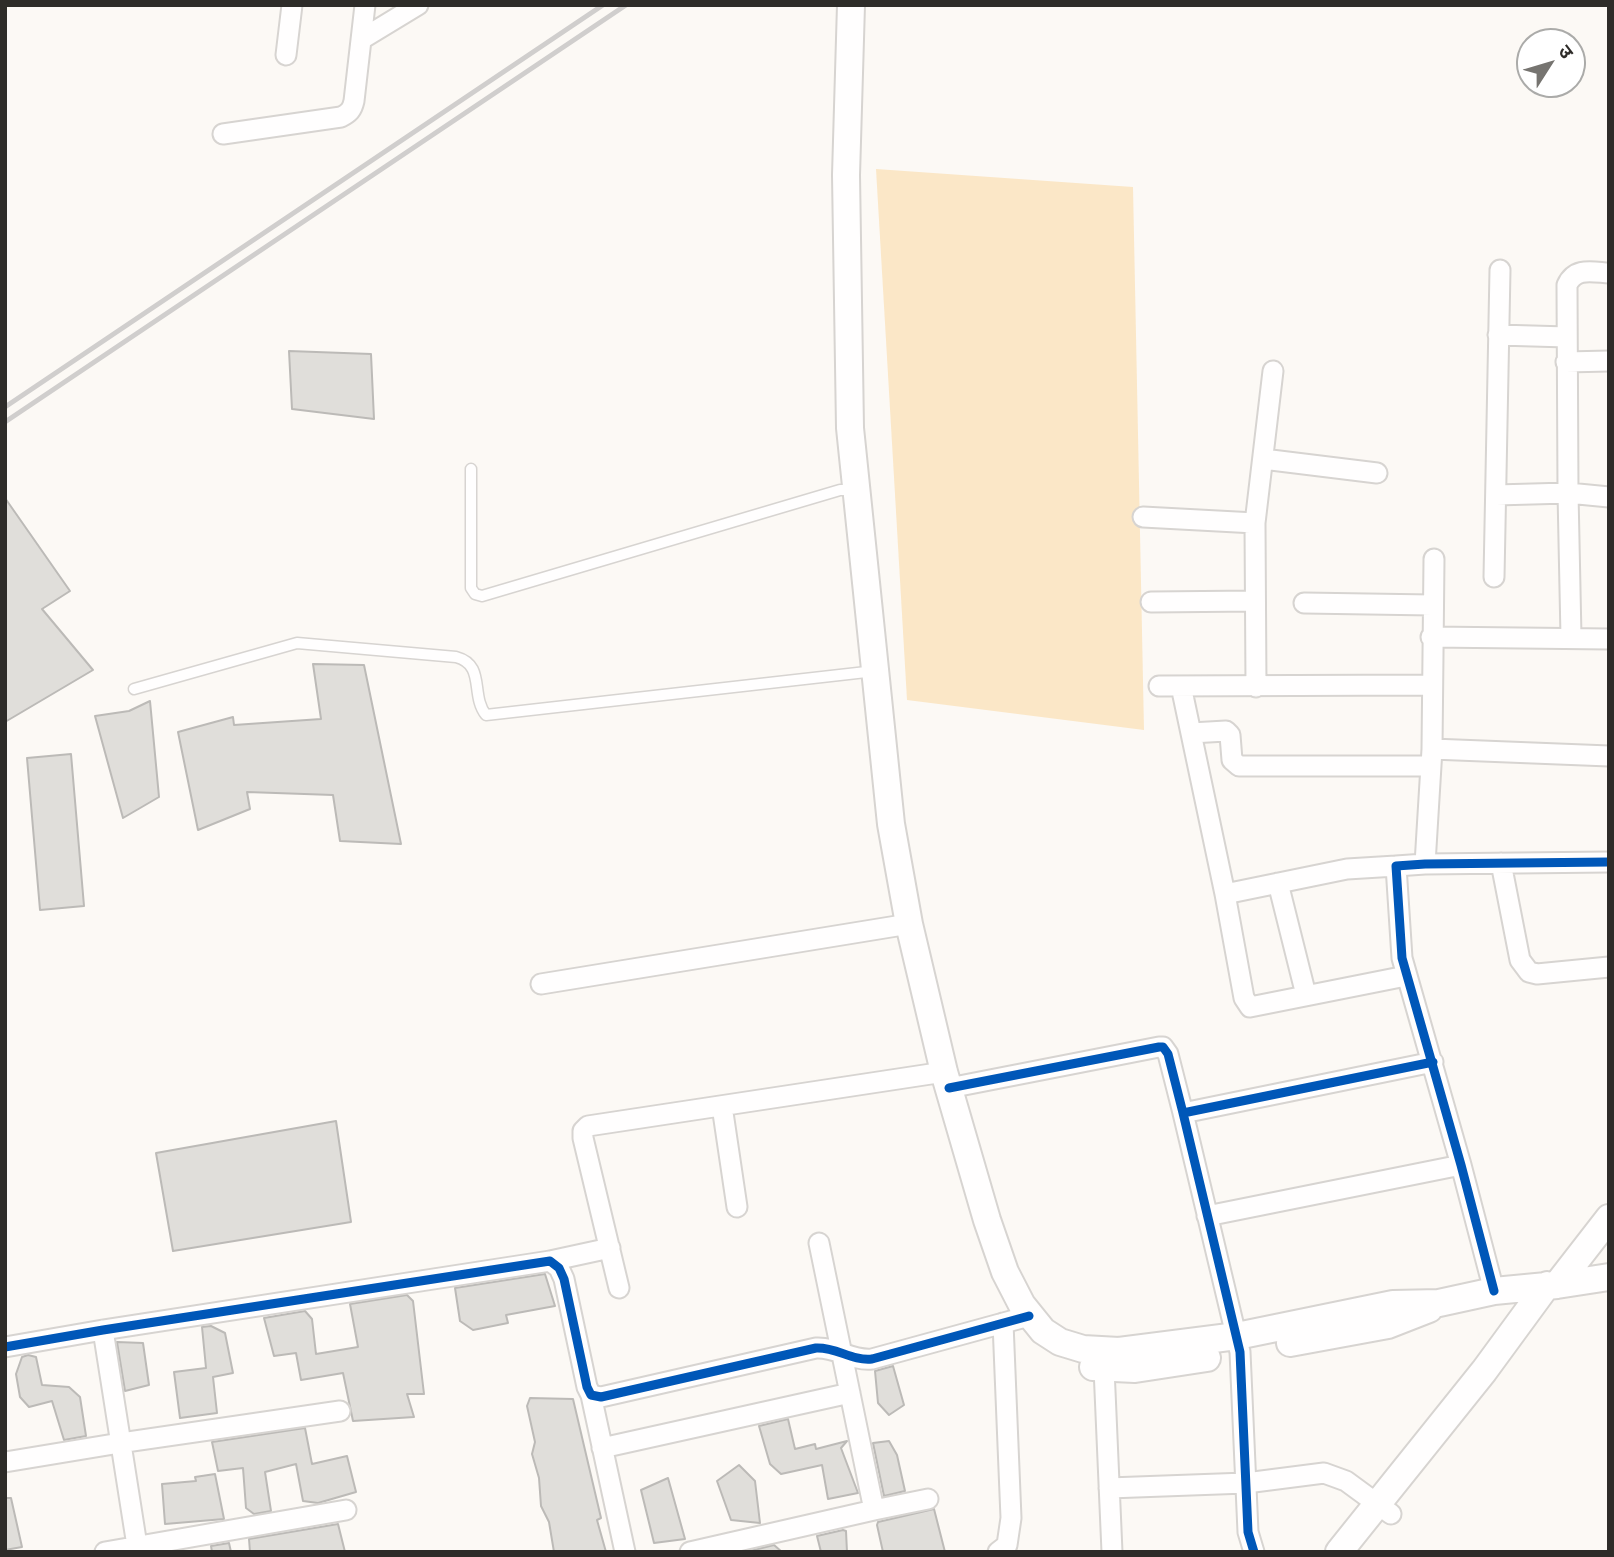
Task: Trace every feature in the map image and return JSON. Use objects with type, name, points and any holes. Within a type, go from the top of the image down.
[{"type":"main road","points":[[833,5],[840,138]]},
{"type":"main road","points":[[851,5],[840,138],[831,378],[848,490],[868,672],[876,825],[941,1079],[973,1224],[994,1285],[1032,1340],[1052,1356],[1075,1366],[1135,1369],[1239,1344]]},
{"type":"main road","points":[[1339,1552],[1385,1509],[1514,1356],[1557,1285],[1609,1218]]},
{"type":"main road","points":[[1015,1319],[1060,1342],[1083,1349],[1119,1351],[1239,1344],[1388,1325],[1439,1303],[1494,1291],[1609,1277]]},
{"type":"main road","points":[[1362,1552],[1385,1509]]},
{"type":"street","points":[[286,55],[292,5]]},
{"type":"street","points":[[223,134],[347,114],[354,101],[365,5]]},
{"type":"street","points":[[362,39],[418,5]]},
{"type":"street","points":[[1494,577],[1500,270]]},
{"type":"street","points":[[1571,637],[1567,285],[1571,277],[1578,273],[1609,273]]},
{"type":"street","points":[[1497,335],[1567,337]]},
{"type":"street","points":[[1566,362],[1609,361]]},
{"type":"street","points":[[1256,687],[1255,523],[1273,371]]},
{"type":"street","points":[[1264,459],[1377,472]]},
{"type":"street","points":[[1496,495],[1568,494],[1609,497]]},
{"type":"street","points":[[1143,517],[1255,523]]},
{"type":"street","points":[[1425,864],[1431,757],[1434,559]]},
{"type":"street","points":[[1151,603],[1255,601]]},
{"type":"street","points":[[1304,603],[1432,605]]},
{"type":"street","points":[[1432,637],[1609,639]]},
{"type":"street","points":[[1159,686],[1433,685]]},
{"type":"street","points":[[1181,686],[1247,1004],[1256,1007],[1406,975]]},
{"type":"street","points":[[1191,733],[1226,731],[1231,740],[1232,760],[1239,766],[1431,757],[1609,756]]},
{"type":"street","points":[[1225,894],[1347,869],[1425,864],[1609,862]]},
{"type":"street","points":[[1501,863],[1520,960],[1528,972],[1537,974],[1609,967]]},
{"type":"street","points":[[1396,866],[1400,944],[1406,975],[1433,1062],[1494,1291]]},
{"type":"street","points":[[1278,883],[1306,995]]},
{"type":"street","points":[[541,984],[902,926]]},
{"type":"street","points":[[619,1288],[583,1131],[588,1126],[722,1106],[1074,1065],[1163,1047],[1168,1054],[1239,1344],[1248,1532],[1254,1552]]},
{"type":"street","points":[[1183,1113],[1433,1062]]},
{"type":"street","points":[[722,1106],[737,1208]]},
{"type":"street","points":[[1207,1216],[1461,1165]]},
{"type":"street","points":[[820,1244],[874,1510]]},
{"type":"street","points":[[5,1347],[550,1261],[610,1248]]},
{"type":"street","points":[[550,1261],[559,1268],[564,1279],[625,1552]]},
{"type":"street","points":[[591,1395],[601,1397],[817,1348],[825,1347],[854,1359],[872,1359],[1015,1319],[1011,1518],[1007,1545],[998,1552]]},
{"type":"street","points":[[103,1330],[138,1549]]},
{"type":"street","points":[[1104,1368],[1112,1552]]},
{"type":"street","points":[[602,1448],[849,1393]]},
{"type":"street","points":[[5,1462],[340,1411]]},
{"type":"street","points":[[1109,1488],[1246,1483],[1324,1473],[1346,1480],[1385,1509]]},
{"type":"street","points":[[690,1552],[928,1499]]},
{"type":"street","points":[[104,1552],[138,1549],[346,1510]]},
{"type":"lane","points":[[471,469],[471,587],[475,594],[482,596],[848,490]]},
{"type":"lane","points":[[134,689],[297,643],[466,659],[473,666],[481,709],[486,716],[868,672]]},
{"type":"shaded area","points":[[876,169],[1133,187],[1144,730],[907,700]]},
{"type":"building","points":[[289,351],[371,354],[374,419],[292,409]]},
{"type":"building","points":[[5,498],[70,591],[42,609],[93,670],[5,722]]},
{"type":"building","points":[[313,664],[364,665],[401,844],[340,841],[333,795],[247,792],[250,809],[198,830],[178,732],[233,717],[234,725],[321,719]]},
{"type":"building","points":[[150,701],[159,797],[123,818],[95,716],[129,711]]},
{"type":"building","points":[[71,754],[84,906],[40,910],[27,758]]},
{"type":"building","points":[[336,1121],[351,1222],[173,1251],[156,1153]]},
{"type":"building","points":[[545,1274],[555,1306],[506,1315],[508,1323],[473,1330],[460,1321],[455,1288]]},
{"type":"building","points":[[407,1295],[413,1301],[424,1394],[407,1394],[414,1417],[353,1421],[343,1373],[301,1380],[296,1353],[274,1356],[264,1318],[305,1311],[312,1319],[316,1354],[358,1347],[350,1304]]},
{"type":"building","points":[[211,1326],[225,1333],[233,1373],[213,1377],[217,1413],[180,1418],[174,1372],[206,1368],[202,1327]]},
{"type":"building","points":[[117,1342],[143,1343],[149,1385],[125,1391]]},
{"type":"building","points":[[22,1357],[36,1357],[42,1385],[69,1387],[80,1397],[86,1436],[64,1440],[52,1401],[29,1407],[20,1397],[16,1374]]},
{"type":"building","points":[[893,1366],[904,1405],[889,1415],[878,1403],[875,1371]]},
{"type":"building","points":[[530,1398],[573,1399],[601,1518],[597,1520],[606,1552],[554,1552],[549,1522],[541,1506],[539,1478],[532,1454],[535,1442],[527,1406]]},
{"type":"building","points":[[788,1419],[795,1449],[815,1444],[816,1449],[847,1441],[841,1448],[858,1493],[828,1499],[822,1465],[781,1474],[770,1464],[759,1426]]},
{"type":"building","points":[[305,1428],[312,1464],[347,1456],[356,1492],[318,1503],[303,1501],[296,1464],[265,1472],[271,1511],[254,1514],[246,1508],[243,1468],[218,1471],[212,1442]]},
{"type":"building","points":[[889,1441],[897,1455],[905,1491],[884,1496],[873,1443]]},
{"type":"building","points":[[739,1465],[755,1481],[760,1523],[731,1520],[717,1481]]},
{"type":"building","points":[[215,1474],[224,1519],[165,1524],[162,1484],[196,1481],[195,1477]]},
{"type":"building","points":[[668,1478],[685,1539],[654,1543],[641,1490]]},
{"type":"building","points":[[5,1498],[11,1498],[22,1547],[5,1550]]},
{"type":"building","points":[[934,1509],[945,1552],[883,1552],[878,1522]]},
{"type":"building","points":[[338,1524],[345,1552],[250,1552],[249,1539]]},
{"type":"building","points":[[846,1531],[847,1552],[821,1552],[817,1536]]},
{"type":"building","points":[[229,1543],[231,1552],[212,1552],[211,1546]]},
{"type":"building","points":[[774,1545],[782,1552],[746,1552]]},
{"type":"railway","points":[[5,407],[603,5]]},
{"type":"railway","points":[[5,422],[626,5]]},
{"type":"cycle path","points":[[1494,1291],[1402,958],[1396,866],[1609,862]]},
{"type":"cycle path","points":[[949,1088],[1163,1047],[1168,1054],[1183,1113],[1433,1062]]},
{"type":"cycle path","points":[[1183,1113],[1240,1352],[1248,1532],[1254,1552]]},
{"type":"cycle path","points":[[5,1347],[550,1261],[559,1268],[564,1279],[587,1387],[591,1395],[601,1397],[816,1348],[872,1359],[1029,1316]]}]
